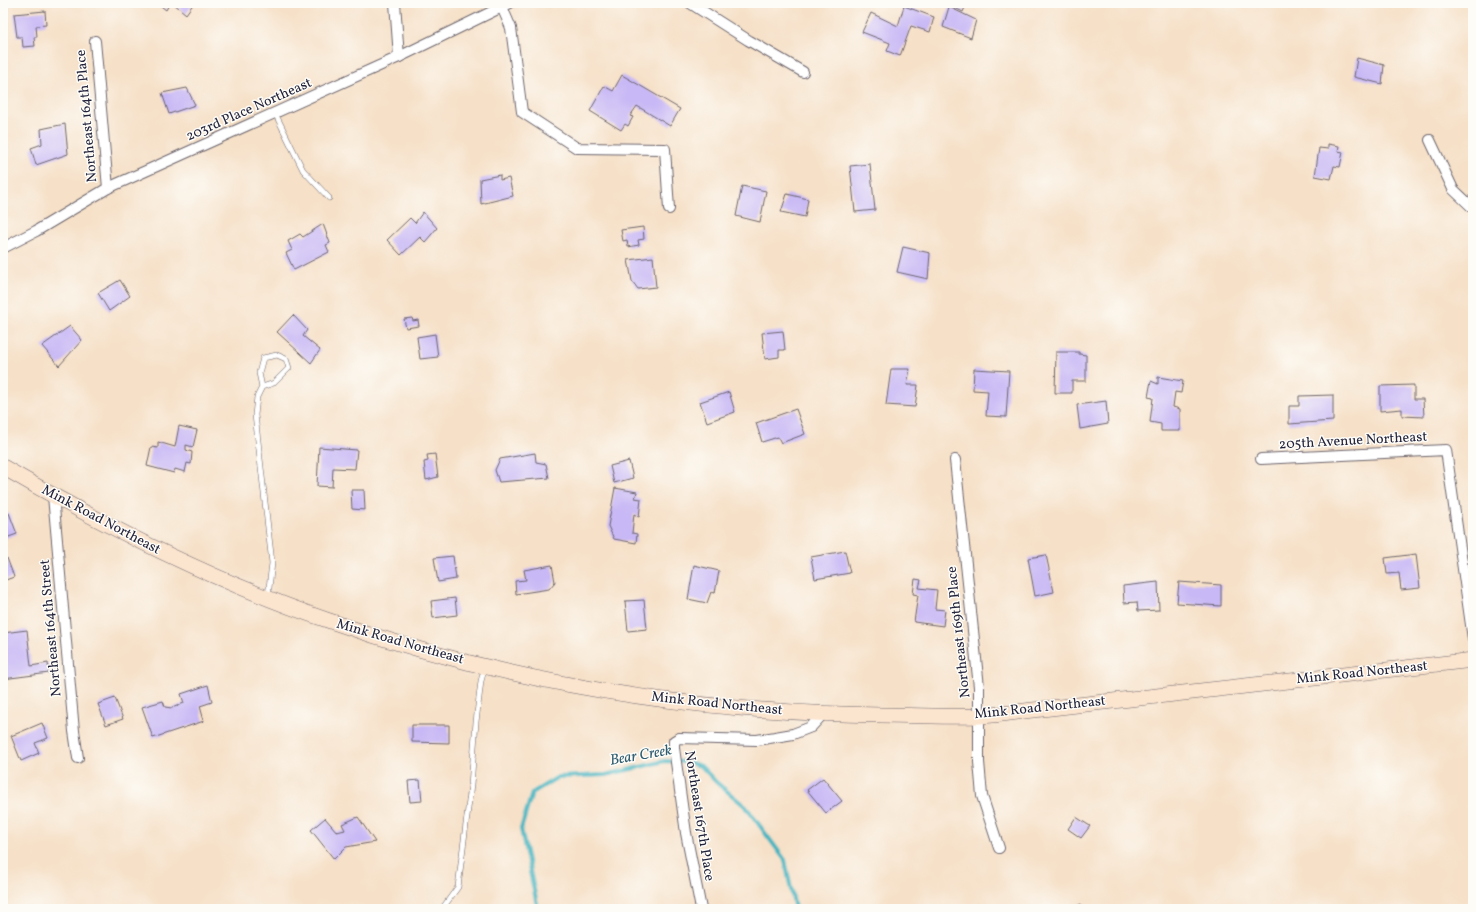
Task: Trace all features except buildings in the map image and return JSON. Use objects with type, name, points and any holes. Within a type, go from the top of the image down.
[{"type":"street","points":[[395,3],[400,57]]},
{"type":"street","points":[[690,3],[748,40],[803,72]]},
{"type":"street","points":[[506,5],[511,28],[522,112],[577,148],[665,149],[669,209]]},
{"type":"street","name":"203rd Place Northeast","points":[[3,248],[36,231],[108,188],[400,57],[506,5]]},
{"type":"street","name":"Northeast 164th Place","points":[[95,41],[108,188]]},
{"type":"street","points":[[1430,140],[1453,189],[1473,208]]},
{"type":"street","name":"205th Avenue Northeast","points":[[1262,459],[1446,450],[1473,639]]},
{"type":"street","name":"Northeast 169th Place","points":[[955,460],[979,687],[980,716],[978,762],[982,796],[999,848]]},
{"type":"street","name":"Mink Road Northeast","points":[[3,467],[53,496],[146,545],[268,598],[326,620],[403,645],[485,666],[581,686],[679,702],[823,714],[980,716],[1473,660]]},
{"type":"street","name":"Northeast 164th Street","points":[[53,496],[74,731],[78,758]]},
{"type":"street","name":"Northeast 167th Place","points":[[700,909],[686,833],[674,741],[679,738],[757,740],[793,734],[811,727],[823,714]]},
{"type":"lane","points":[[275,113],[303,170],[329,198]]},
{"type":"lane","points":[[262,387],[274,383],[289,368],[286,359],[277,355],[263,358],[260,373],[262,387],[257,397],[255,415],[272,563],[268,598]]},
{"type":"lane","points":[[442,909],[458,887],[471,785],[481,681],[485,666]]},
{"type":"waterway","name":"Bear Creek","points":[[538,909],[521,829],[532,793],[558,777],[606,775],[665,761],[687,762],[701,766],[716,782],[746,807],[785,860],[795,909]]}]
